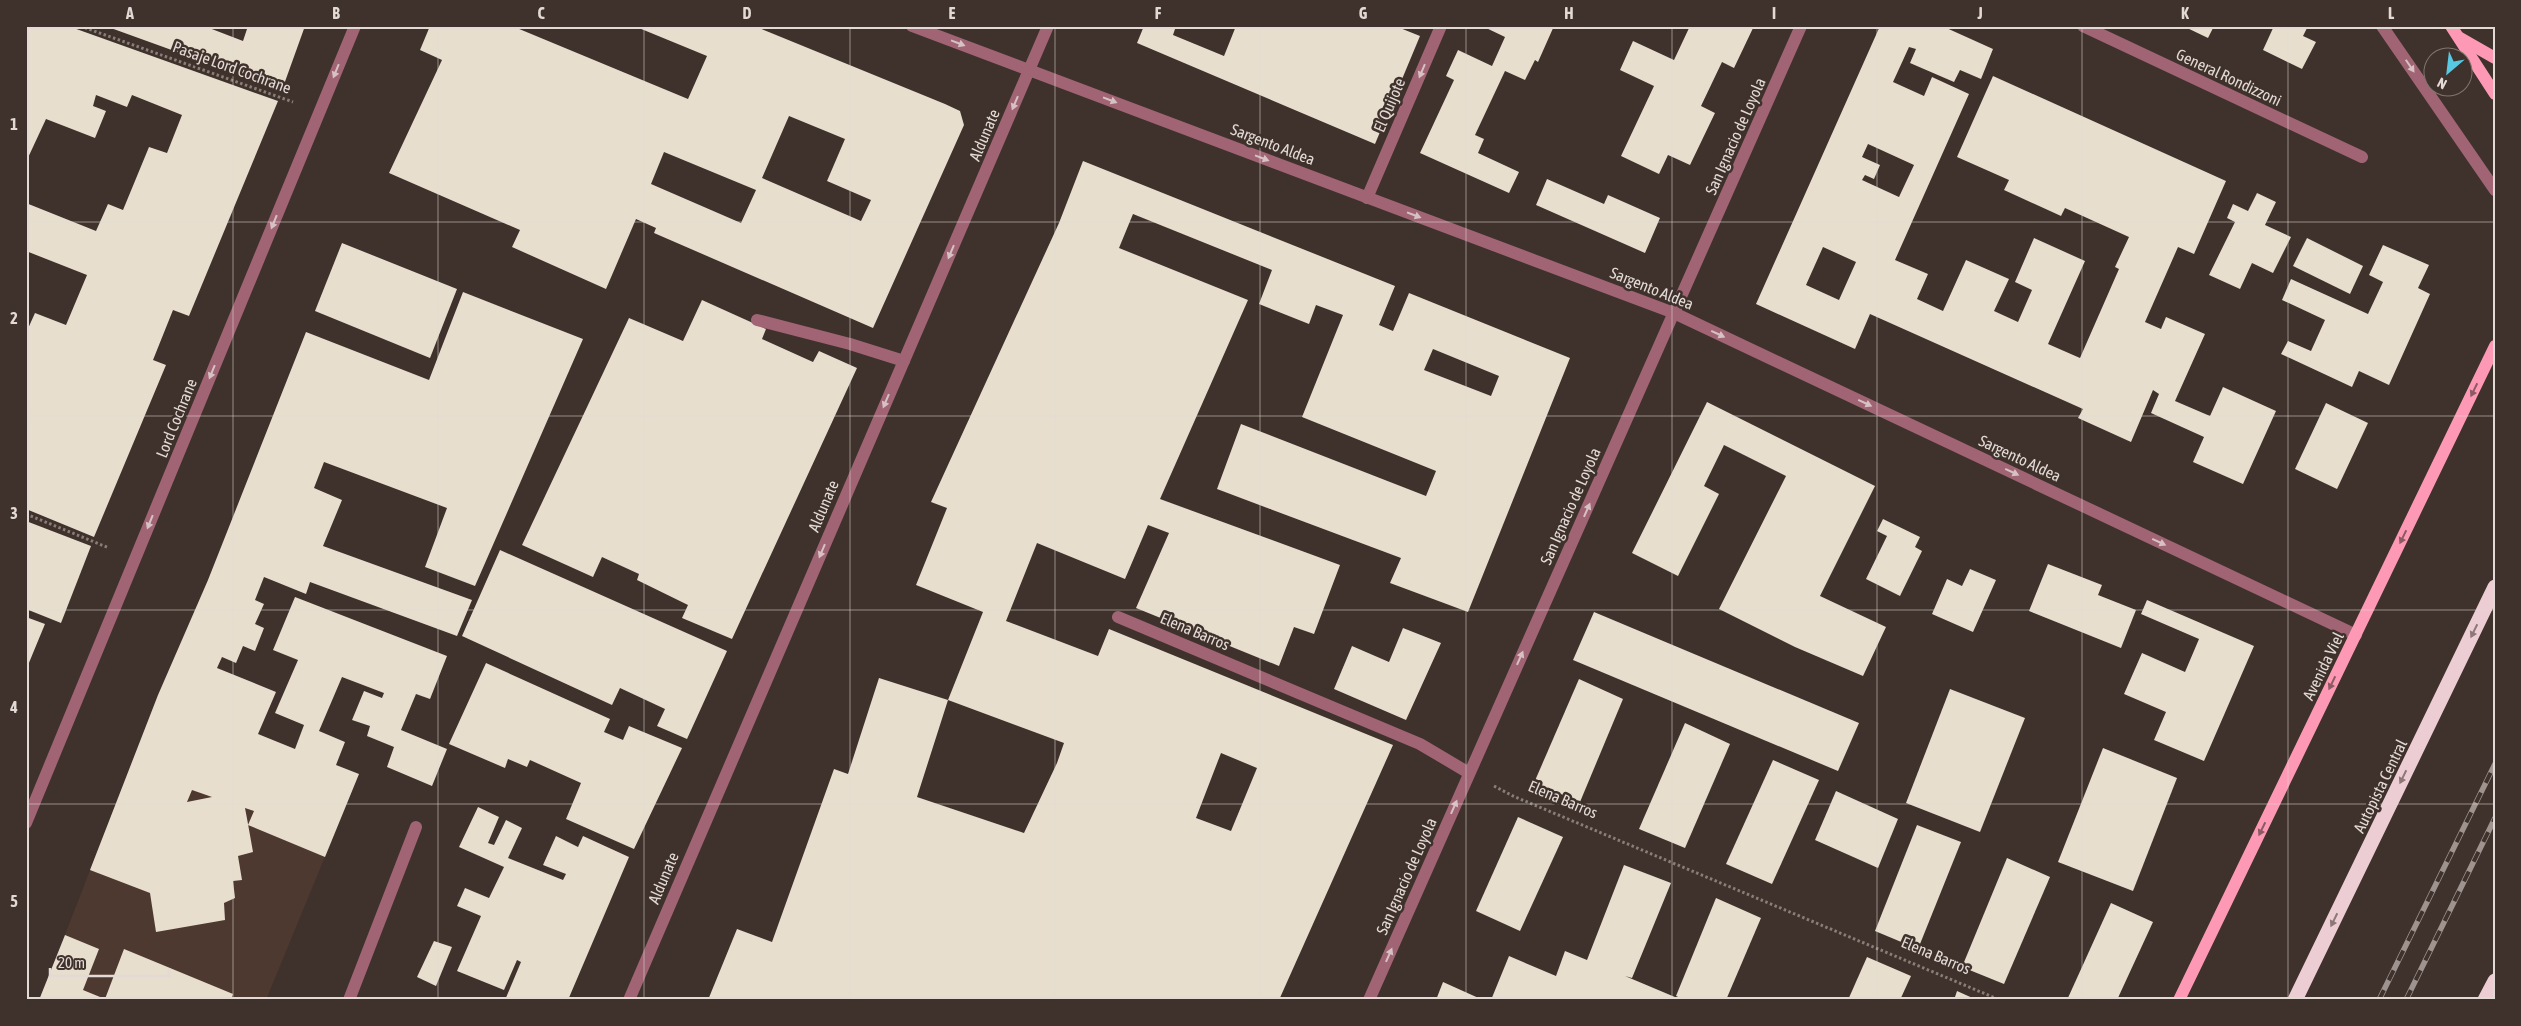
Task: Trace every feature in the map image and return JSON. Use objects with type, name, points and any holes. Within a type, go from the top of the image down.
[{"type":"highway","name":"Autopista Central","points":[[2295,1000],[2495,587]]},
{"type":"highway","points":[[2485,1000],[2495,981]]},
{"type":"main road","points":[[2454,31],[2495,58]]},
{"type":"main road","points":[[2454,31],[2495,94]]},
{"type":"main road","name":"Avenida Viel","points":[[2179,1000],[2495,346]]},
{"type":"street","name":"Lord Cochrane","points":[[26,823],[355,26]]},
{"type":"street","name":"Sargento Aldea","points":[[912,26],[1674,313],[2356,634]]},
{"type":"street","name":"Aldunate","points":[[629,1000],[1048,26]]},
{"type":"street","name":"El Quijote","points":[[1367,198],[1441,26]]},
{"type":"street","name":"San Ignacio de Loyola","points":[[1369,1000],[1802,26]]},
{"type":"street","name":"General Rondizzoni","points":[[2083,26],[2362,157]]},
{"type":"street","points":[[2382,26],[2495,190]]},
{"type":"street","points":[[757,320],[850,344],[904,361]]},
{"type":"street","name":"Elena Barros","points":[[1118,617],[1420,744],[1469,773]]},
{"type":"street","points":[[349,1000],[416,827]]},
{"type":"path","name":"Pasaje Lord Cochrane","points":[[80,26],[320,112]]},
{"type":"path","points":[[26,514],[94,542]]},
{"type":"path","name":"Elena Barros","points":[[1469,773],[1513,796],[2000,1000]]},
{"type":"shaded area","points":[[158,695],[359,774],[266,1000],[107,1000],[49,976]]},
{"type":"building","points":[[26,26],[68,26],[278,101],[189,316],[173,310],[153,360],[166,365],[94,537],[26,509],[26,426],[29,418],[26,417],[26,333],[35,313],[66,325],[87,275],[26,251],[26,203],[96,231],[108,204],[123,210],[149,147],[167,153],[182,115],[132,95],[127,107],[96,95],[93,106],[106,111],[95,138],[46,119],[26,162]]},
{"type":"building","points":[[204,26],[243,41],[248,26],[305,26],[282,90],[108,27]]},
{"type":"building","points":[[430,26],[512,26],[688,99],[707,56],[634,26],[754,26],[960,111],[964,125],[873,328],[654,233],[656,228],[636,219],[606,289],[512,247],[520,230],[389,173],[442,60],[420,50]],"holes":[[[789,116],[845,139],[827,181],[871,200],[861,221],[762,178]],[[664,152],[756,190],[741,223],[651,184]]]},
{"type":"building","points":[[1144,26],[1176,26],[1173,35],[1224,56],[1236,26],[1395,26],[1420,36],[1375,144],[1137,43]]},
{"type":"building","points":[[1482,26],[1554,26],[1538,62],[1535,60],[1525,80],[1505,71],[1475,135],[1484,139],[1478,153],[1519,172],[1509,193],[1420,153],[1454,80],[1446,76],[1458,50],[1492,66],[1505,37]]},
{"type":"building","points":[[1690,26],[1754,26],[1734,68],[1722,62],[1701,106],[1715,113],[1690,165],[1668,155],[1659,174],[1621,156],[1654,86],[1620,70],[1633,41],[1674,60]]},
{"type":"building","points":[[1880,26],[1942,26],[1993,49],[1981,79],[1960,70],[1954,82],[1910,63],[1916,49],[1909,47],[1893,82],[1924,96],[1932,77],[1969,94],[1895,260],[1928,274],[1917,299],[1943,311],[1966,260],[2009,279],[1994,311],[2018,322],[2032,290],[2015,282],[2034,238],[2085,261],[2048,344],[2080,358],[2119,269],[2115,267],[2129,237],[2065,208],[2061,216],[2004,190],[2009,180],[1957,157],[1993,76],[2226,181],[2194,254],[2178,247],[2145,322],[2161,329],[2166,317],[2205,334],[2175,401],[2210,416],[2223,387],[2276,411],[2243,484],[2193,462],[2204,437],[2151,413],[2159,394],[2153,390],[2131,442],[2078,418],[2083,409],[1870,314],[1855,349],[1756,304]],"holes":[[[1868,144],[1914,165],[1899,197],[1862,180],[1865,175],[1874,179],[1880,165],[1862,157]],[[1823,247],[1856,262],[1839,300],[1806,285]]]},
{"type":"building","points":[[2183,26],[2214,26],[2208,38]]},
{"type":"building","points":[[2274,26],[2308,26],[2303,36],[2316,42],[2302,69],[2263,50]]},
{"type":"building","points":[[1083,161],[1395,286],[1379,325],[1393,331],[1409,293],[1570,358],[1468,612],[1390,583],[1401,558],[1217,489],[1241,424],[1426,496],[1436,471],[1302,417],[1343,315],[1316,305],[1309,324],[1259,304],[1272,270],[1133,214],[1119,248],[1248,300],[1160,499],[1340,565],[1314,634],[1294,627],[1279,666],[1136,608],[1169,533],[1148,525],[1125,579],[1037,543],[1006,621],[1098,656],[1109,629],[1393,745],[1279,1000],[708,1000],[737,929],[772,942],[834,769],[848,774],[879,678],[948,700],[983,612],[916,585],[947,508],[931,502],[1059,223]],"holes":[[[1433,349],[1499,376],[1491,396],[1424,370]],[[948,700],[1064,743],[1057,763],[1024,833],[917,797]],[[1221,753],[1257,768],[1231,831],[1196,818]]]},
{"type":"building","points":[[1547,179],[1604,204],[1608,195],[1660,218],[1645,253],[1536,205]]},
{"type":"building","points":[[2257,193],[2276,202],[2265,225],[2291,237],[2273,273],[2252,263],[2240,289],[2209,275],[2235,222],[2227,218],[2233,204],[2248,211]]},
{"type":"building","points":[[2307,238],[2363,266],[2350,294],[2293,266]]},
{"type":"building","points":[[342,243],[457,289],[430,358],[315,311]]},
{"type":"building","points":[[2383,245],[2429,265],[2418,288],[2430,294],[2389,385],[2359,371],[2352,387],[2281,354],[2288,341],[2311,351],[2325,320],[2282,300],[2291,279],[2368,314],[2383,282],[2369,275]]},
{"type":"building","points":[[463,292],[583,339],[475,586],[425,567],[447,508],[324,462],[314,488],[342,500],[323,546],[472,600],[457,636],[310,582],[306,594],[264,577],[255,600],[264,604],[255,624],[264,628],[255,651],[243,646],[236,663],[222,657],[217,668],[276,692],[258,734],[295,749],[304,725],[275,713],[298,660],[273,650],[295,597],[447,656],[430,699],[416,694],[401,730],[447,749],[432,786],[387,767],[394,747],[367,736],[370,726],[352,720],[364,691],[382,698],[384,693],[342,677],[319,731],[345,742],[336,765],[359,774],[325,857],[248,825],[253,852],[238,856],[242,880],[233,881],[235,898],[224,903],[225,920],[156,932],[150,893],[90,870],[158,695],[208,580],[306,332],[429,380]],"holes":[[[192,790],[212,797],[187,802]],[[245,808],[254,811],[248,825]]]},
{"type":"building","points":[[702,300],[766,329],[762,339],[813,362],[819,351],[857,368],[732,639],[682,618],[688,605],[637,580],[639,574],[602,557],[593,577],[522,545],[629,318],[683,341]]},
{"type":"building","points":[[1707,402],[1875,486],[1820,596],[1886,627],[1863,676],[1795,647],[1719,609],[1786,476],[1724,445],[1704,486],[1719,494],[1678,576],[1632,553]]},
{"type":"building","points":[[2326,403],[2368,423],[2337,489],[2295,469]]},
{"type":"building","points":[[1883,519],[1920,537],[1915,547],[1922,551],[1900,596],[1866,579],[1887,536],[1877,531]]},
{"type":"building","points":[[26,521],[91,546],[61,623],[26,609]]},
{"type":"building","points":[[500,550],[727,651],[687,739],[657,726],[665,709],[620,688],[612,705],[462,636]]},
{"type":"building","points":[[2048,564],[2102,585],[2098,595],[2136,610],[2121,648],[2029,611]]},
{"type":"building","points":[[1970,569],[1996,580],[1973,632],[1932,614],[1947,579],[1962,586]]},
{"type":"building","points":[[2147,600],[2254,646],[2204,761],[2154,740],[2166,712],[2124,694],[2142,653],[2185,672],[2199,639],[2141,614]]},
{"type":"building","points":[[1594,612],[1859,723],[1838,771],[1573,660]]},
{"type":"building","points":[[26,617],[45,624],[26,670]]},
{"type":"building","points":[[1403,628],[1441,643],[1406,720],[1334,689],[1352,646],[1389,662]]},
{"type":"building","points":[[486,663],[610,719],[604,732],[623,740],[629,726],[682,748],[634,849],[566,819],[581,783],[530,760],[527,767],[508,759],[505,768],[449,744]]},
{"type":"building","points":[[1579,679],[1623,699],[1580,802],[1534,783]]},
{"type":"building","points":[[1950,689],[2025,718],[1980,832],[1906,803]]},
{"type":"building","points":[[1685,723],[1730,744],[1685,848],[1639,829]]},
{"type":"building","points":[[2103,748],[2177,778],[2133,891],[2058,862]]},
{"type":"building","points":[[1773,760],[1819,780],[1772,884],[1726,864]]},
{"type":"building","points":[[1836,791],[1898,819],[1878,868],[1815,840]]},
{"type":"building","points":[[478,807],[499,817],[488,843],[494,845],[506,820],[522,828],[508,858],[563,880],[566,874],[543,865],[556,836],[578,847],[583,836],[629,857],[568,1000],[505,1000],[521,962],[517,960],[504,990],[457,971],[481,916],[457,906],[465,888],[489,898],[504,867],[459,847]]},
{"type":"building","points":[[1518,817],[1563,837],[1520,931],[1476,911]]},
{"type":"building","points":[[1917,825],[1961,842],[1918,949],[1875,931]]},
{"type":"building","points":[[2007,858],[2050,877],[2004,984],[1962,967]]},
{"type":"building","points":[[1624,865],[1671,883],[1632,978],[1625,976],[1682,1000],[1491,1000],[1509,956],[1556,976],[1565,951],[1587,960]]},
{"type":"building","points":[[1716,898],[1761,918],[1726,1000],[1685,1000],[1676,996]]},
{"type":"building","points":[[2111,903],[2153,922],[2117,1000],[2067,1000]]},
{"type":"building","points":[[65,935],[99,949],[83,990],[105,999],[124,949],[233,994],[231,1000],[39,1000]]},
{"type":"building","points":[[434,941],[452,947],[436,986],[417,977]]},
{"type":"building","points":[[1867,957],[1911,976],[1900,1000],[1848,1000]]},
{"type":"building","points":[[1443,982],[1483,1000],[1436,1000]]},
{"type":"building","points":[[1957,991],[1977,1000],[1954,1000]]},
{"type":"railway","points":[[2379,1000],[2495,764]]},
{"type":"railway","points":[[2406,1000],[2495,818]]}]
